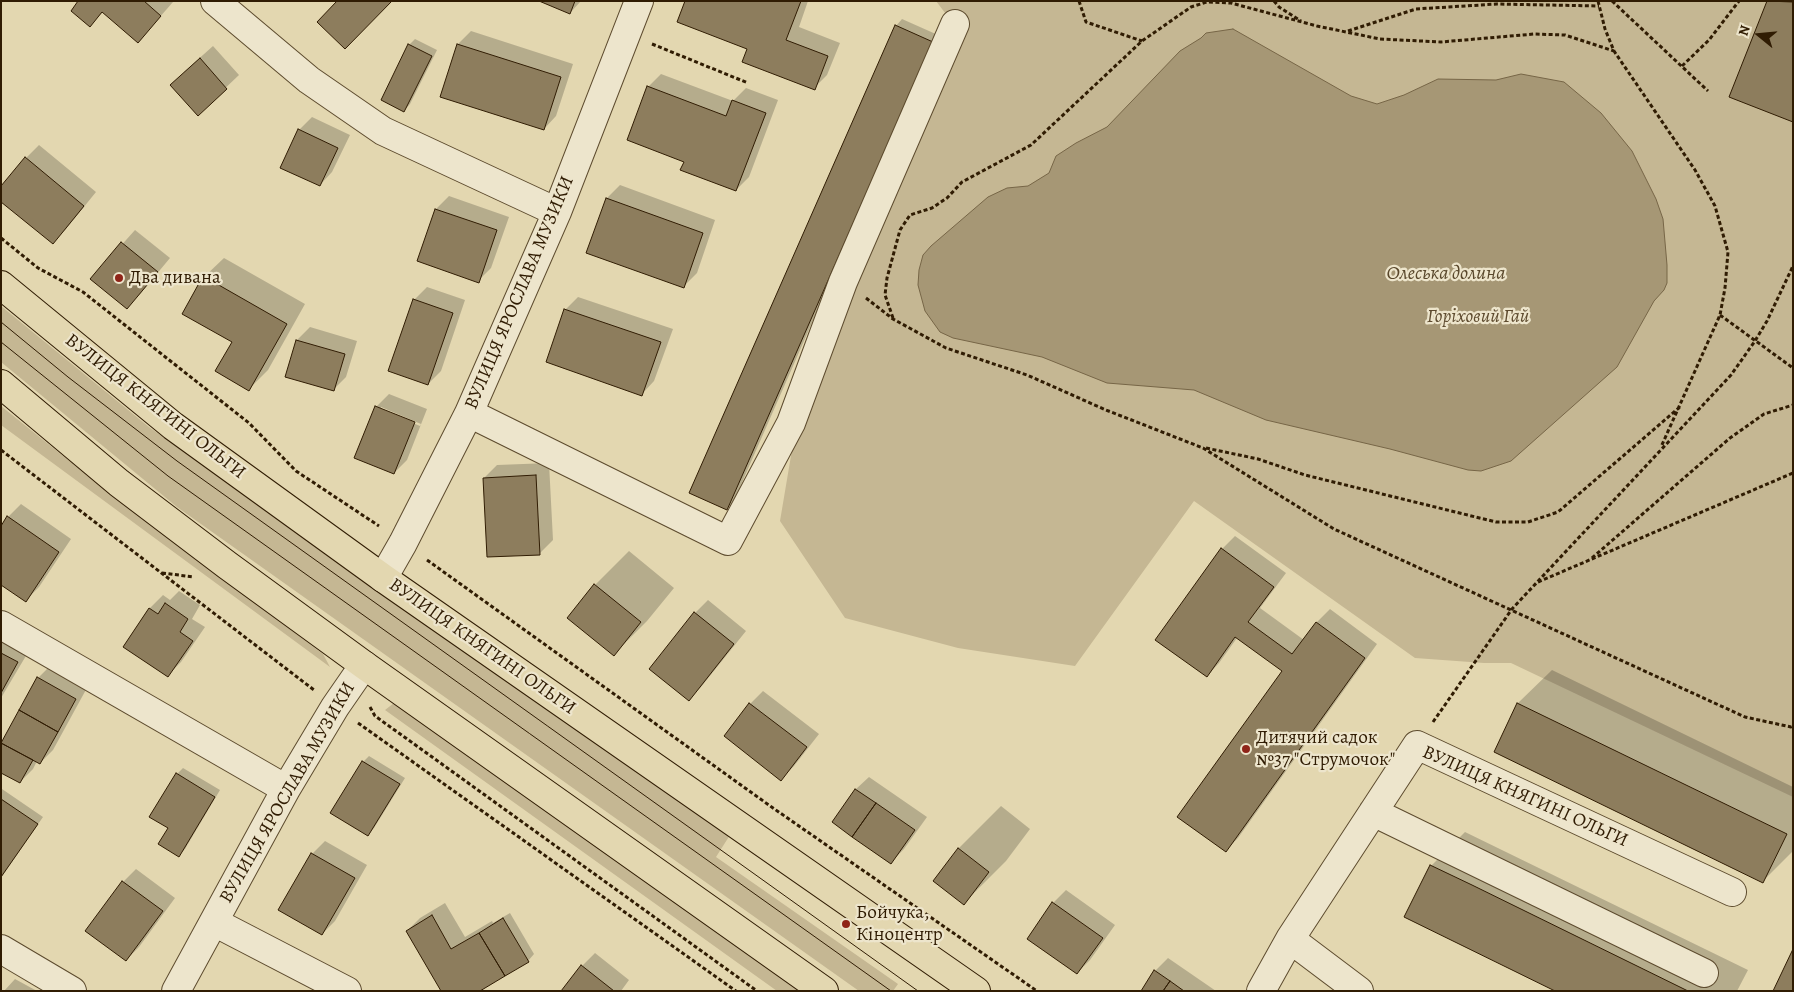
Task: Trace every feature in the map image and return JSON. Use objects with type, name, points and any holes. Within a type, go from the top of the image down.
[{"type":"main road","name":"ВУЛИЦЯ КНЯГИНІ ОЛЬГИ","points":[[1,285],[173,426],[383,578],[976,991]]},
{"type":"main road","points":[[1,384],[119,482],[227,565],[364,665],[824,991]]},
{"type":"street","name":"ВУЛИЦЯ ЯРОСЛАВА МУЗИКИ","points":[[383,578],[403,543],[469,413],[557,212],[639,1]]},
{"type":"street","points":[[231,6],[309,80],[383,131],[557,212]]},
{"type":"street","points":[[469,413],[728,541],[791,423],[843,282],[955,24]]},
{"type":"street","points":[[1,625],[286,789]]},
{"type":"street","name":"ВУЛИЦЯ ЯРОСЛАВА МУЗИКИ","points":[[176,991],[286,789],[335,707],[364,665]]},
{"type":"street","name":"ВУЛИЦЯ КНЯГИНІ ОЛЬГИ","points":[[1261,991],[1290,939],[1416,745],[1732,892]]},
{"type":"street","points":[[1373,812],[1704,973]]},
{"type":"street","name":"ВУЛИЦЯ ЯРОСЛАВА МУЗИКИ","points":[[214,922],[347,991]]},
{"type":"street","points":[[1290,939],[1359,991]]},
{"type":"street","points":[[1,949],[72,991]]},
{"type":"path","points":[[1079,1],[1086,22],[1142,41]]},
{"type":"path","points":[[1274,1],[1279,7],[1303,22]]},
{"type":"path","points":[[1598,1],[1605,29],[1614,51],[1695,170],[1715,206],[1728,252],[1725,288],[1720,315],[1660,450]]},
{"type":"path","points":[[1612,1],[1708,90]]},
{"type":"path","points":[[1682,66],[1709,40],[1739,1]]},
{"type":"path","points":[[894,319],[885,294],[887,278],[900,230],[910,215],[932,208],[947,198],[962,182],[1031,144],[1142,41],[1191,7],[1207,2],[1231,3],[1303,22],[1380,39],[1441,42],[1534,34],[1565,35],[1614,51]]},
{"type":"path","points":[[1347,32],[1416,9],[1497,4],[1599,6]]},
{"type":"path","points":[[626,34],[748,83]]},
{"type":"path","points":[[1,238],[38,268],[83,292],[241,417],[296,471],[382,529]]},
{"type":"path","points":[[1416,745],[1512,609],[1730,375],[1767,321],[1793,266]]},
{"type":"path","points":[[843,282],[894,319],[946,348],[1027,374],[1106,410],[1203,448],[1258,459],[1305,475],[1496,522],[1528,522],[1558,512],[1680,406]]},
{"type":"path","points":[[1720,315],[1793,368]]},
{"type":"path","points":[[1590,560],[1730,438],[1764,414],[1793,405]]},
{"type":"path","points":[[1203,448],[1334,529],[1745,717],[1793,726]]},
{"type":"path","points":[[1,450],[319,694]]},
{"type":"path","points":[[1536,583],[1793,473]]},
{"type":"path","points":[[420,555],[773,808],[1037,991]]},
{"type":"path","points":[[368,704],[375,716],[396,732],[757,991]]},
{"type":"path","points":[[357,722],[736,991]]},
{"type":"green space","name":"Горіховий Гай","points":[[936,1],[1793,1],[1793,797],[1511,663],[1415,658],[1194,501],[1075,666],[958,648],[845,618],[780,521],[796,426],[961,34]]},
{"type":"green space","points":[[1,306],[149,427],[730,835],[716,857],[898,984],[893,991],[859,991],[177,507],[1,362]]},
{"type":"green space","points":[[1,406],[113,496],[323,654],[330,667],[1,425]]},
{"type":"green space","points":[[394,703],[799,991],[777,991],[385,710]]},
{"type":"water","name":"Олеська долина","points":[[1233,29],[1351,96],[1377,104],[1404,95],[1438,79],[1496,80],[1521,74],[1564,82],[1601,113],[1632,151],[1656,199],[1663,219],[1667,283],[1664,290],[1654,301],[1617,367],[1511,461],[1481,471],[1468,470],[1390,449],[1266,420],[1194,390],[1107,383],[1042,357],[953,338],[940,332],[925,311],[918,285],[919,270],[923,255],[931,246],[988,197],[1007,188],[1028,186],[1049,173],[1056,156],[1107,127],[1180,51],[1206,33]]},
{"type":"building","points":[[78,1],[144,1],[161,16],[138,43],[102,12],[90,27],[71,11]]},
{"type":"building","points":[[337,1],[392,1],[345,49],[317,22]]},
{"type":"building","points":[[539,1],[575,1],[570,14]]},
{"type":"building","points":[[685,1],[801,1],[786,40],[828,56],[815,90],[742,62],[747,49],[677,22]]},
{"type":"building","points":[[1767,1],[1793,2],[1793,122],[1729,97]]},
{"type":"building","points":[[895,25],[933,42],[727,510],[689,493]]},
{"type":"building","points":[[408,44],[432,56],[404,112],[381,100]]},
{"type":"building","points":[[457,44],[561,77],[544,130],[440,97]]},
{"type":"building","points":[[200,58],[227,89],[198,116],[170,85]]},
{"type":"building","points":[[647,86],[726,116],[732,100],[766,113],[736,191],[680,170],[684,162],[627,140]]},
{"type":"building","points":[[298,129],[338,148],[320,186],[280,168]]},
{"type":"building","points":[[25,157],[84,206],[53,244],[1,202],[1,186]]},
{"type":"building","points":[[606,198],[703,233],[684,288],[586,253]]},
{"type":"building","points":[[435,209],[497,230],[479,283],[417,261]]},
{"type":"building","points":[[121,242],[158,272],[127,309],[90,279]]},
{"type":"building","points":[[203,276],[287,324],[249,391],[215,371],[232,342],[182,314]]},
{"type":"building","points":[[413,299],[453,313],[428,385],[388,371]]},
{"type":"building","points":[[564,309],[661,342],[642,396],[546,362]]},
{"type":"building","points":[[296,340],[345,354],[334,391],[285,377]]},
{"type":"building","points":[[375,406],[415,422],[394,474],[354,458]]},
{"type":"building","points":[[536,475],[540,555],[487,557],[483,478]]},
{"type":"building","points":[[7,516],[59,552],[26,602],[1,585],[1,526]]},
{"type":"building","points":[[1221,548],[1274,587],[1248,622],[1292,654],[1316,622],[1365,658],[1226,852],[1177,817],[1282,671],[1235,637],[1207,677],[1155,640]]},
{"type":"building","points":[[594,584],[641,622],[614,656],[567,618]]},
{"type":"building","points":[[165,603],[188,619],[180,632],[193,641],[168,677],[123,647],[149,608],[158,614]]},
{"type":"building","points":[[694,612],[734,644],[689,701],[649,669]]},
{"type":"building","points":[[1,653],[18,662],[1,693]]},
{"type":"building","points":[[37,677],[76,699],[58,732],[19,710]]},
{"type":"building","points":[[749,703],[807,747],[781,781],[724,736]]},
{"type":"building","points":[[1517,703],[1787,834],[1763,883],[1494,752]]},
{"type":"building","points":[[19,710],[58,732],[40,764],[1,743]]},
{"type":"building","points":[[1,743],[33,760],[20,783],[1,773]]},
{"type":"building","points":[[362,761],[400,784],[368,836],[330,813]]},
{"type":"building","points":[[176,773],[215,797],[179,857],[158,844],[168,828],[149,817]]},
{"type":"building","points":[[855,789],[876,803],[852,837],[832,822]]},
{"type":"building","points":[[1,799],[38,824],[1,877]]},
{"type":"building","points":[[876,803],[915,830],[891,864],[852,837]]},
{"type":"building","points":[[958,848],[989,872],[964,905],[933,881]]},
{"type":"building","points":[[311,853],[355,878],[322,935],[278,910]]},
{"type":"building","points":[[1430,865],[1688,991],[1555,991],[1404,917]]},
{"type":"building","points":[[122,881],[163,911],[126,961],[85,931]]},
{"type":"building","points":[[1052,902],[1103,938],[1077,974],[1027,939]]},
{"type":"building","points":[[432,915],[451,949],[479,933],[505,976],[480,991],[441,991],[406,931]]},
{"type":"building","points":[[503,918],[529,962],[505,976],[479,933]]},
{"type":"building","points":[[1793,949],[1793,991],[1773,991]]},
{"type":"building","points":[[581,965],[614,991],[561,991]]},
{"type":"building","points":[[1154,970],[1170,981],[1163,991],[1141,991]]},
{"type":"building","points":[[1170,981],[1184,991],[1163,991]]},
{"type":"tram line","points":[[1,322],[68,377],[177,461],[918,991]]},
{"type":"tram line","points":[[1,342],[168,476],[891,991]]},
{"type":"place","name":"Два дивана","points":[[119,278]]},
{"type":"place","name":"Дитячий садок №37 \"Струмочок\"","points":[[1246,749]]},
{"type":"place","name":"Бойчука, Кіноцентр","points":[[846,924]]}]
